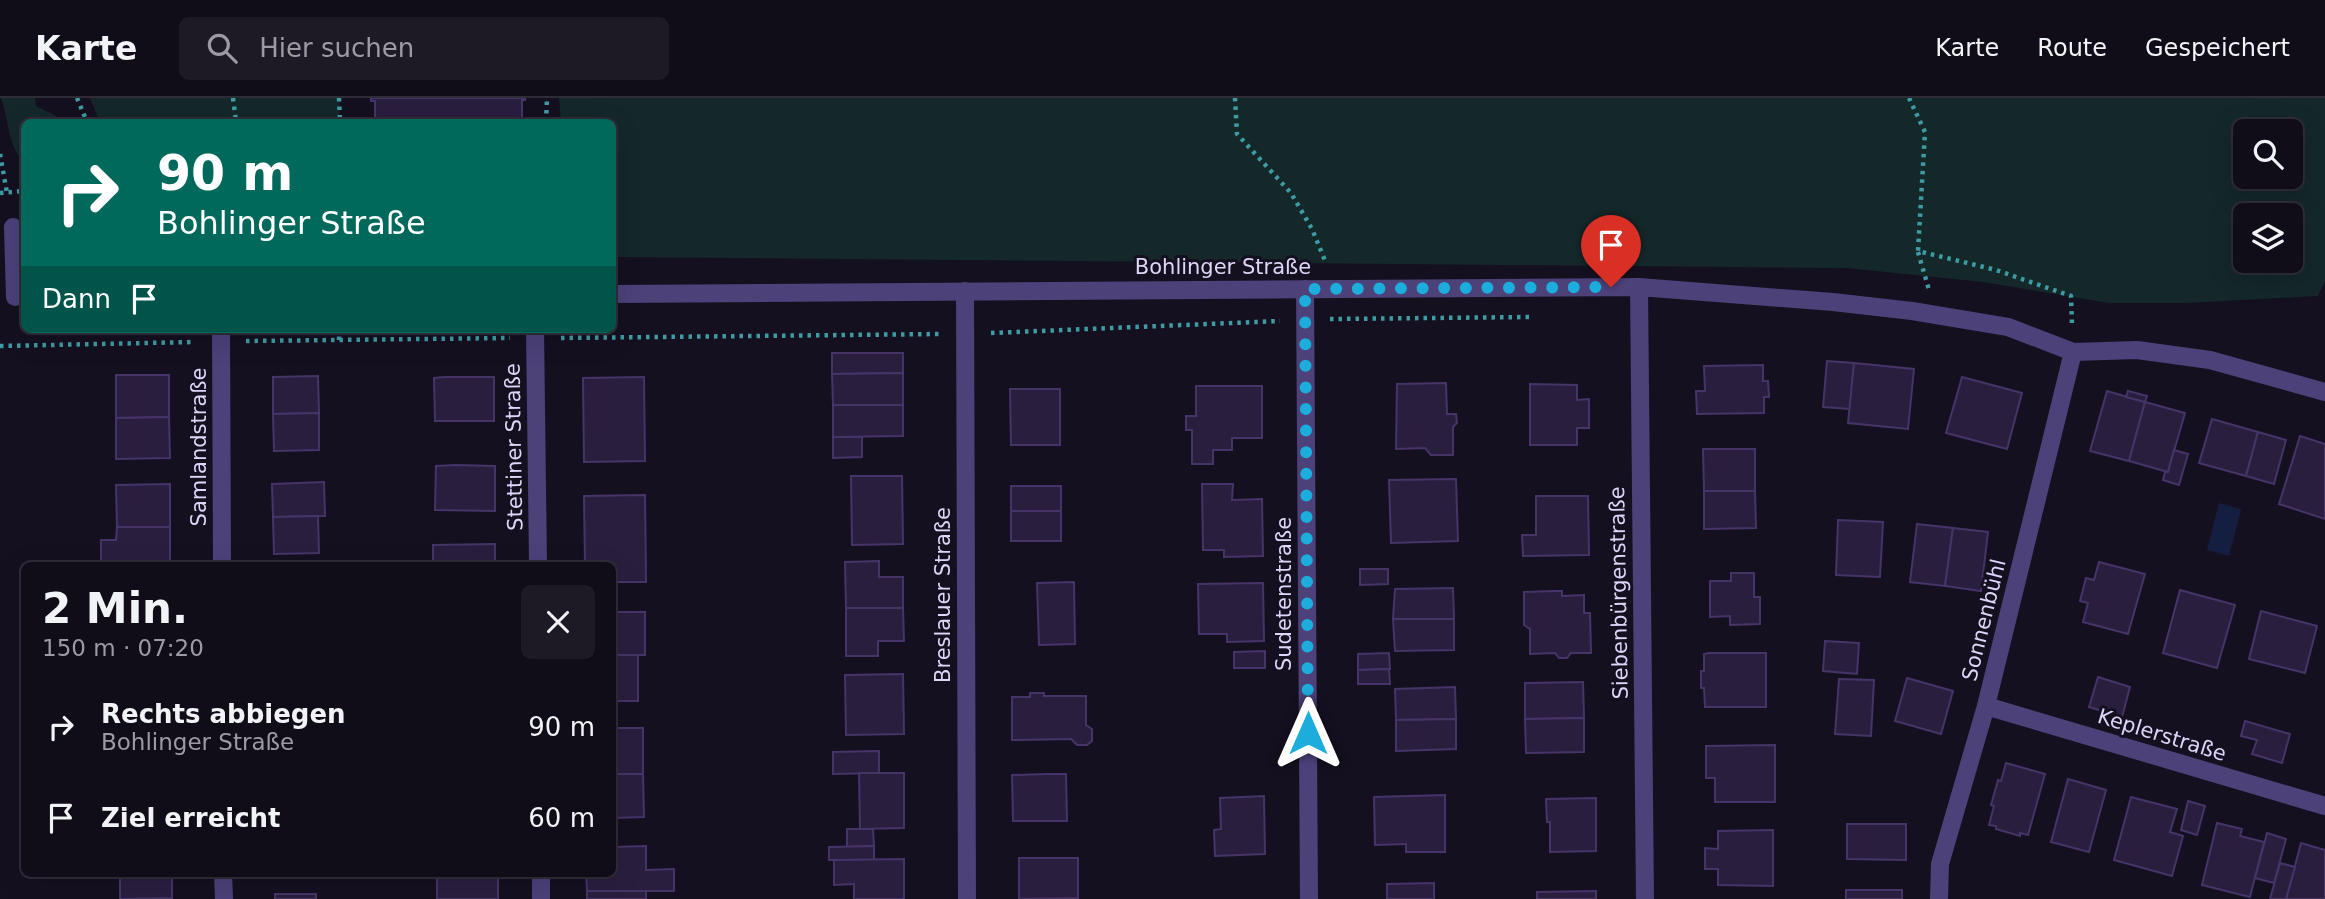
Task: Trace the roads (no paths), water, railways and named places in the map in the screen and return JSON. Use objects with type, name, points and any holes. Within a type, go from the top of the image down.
[{"type":"street","points":[[13,227],[13,297]]},
{"type":"street","name":"Bohlinger Straße","points":[[616,294],[1639,287],[1833,302],[1931,314],[2008,327],[2073,352]]},
{"type":"street","name":"Siebenbürgenstraße","points":[[1639,287],[1645,899]]},
{"type":"street","name":"Sudetenstraße","points":[[1305,289],[1309,899]]},
{"type":"street","name":"Breslauer Straße","points":[[965,291],[967,899]]},
{"type":"street","name":"Stettiner Straße","points":[[536,333],[538,562]]},
{"type":"street","name":"Samlandstraße","points":[[221,335],[222,562]]},
{"type":"street","points":[[2073,352],[2137,350],[2210,360],[2325,392]]},
{"type":"street","name":"Sonnenbühl","points":[[1939,899],[1940,864],[1986,706],[2073,352]]},
{"type":"street","name":"Keplerstraße","points":[[1986,706],[2325,806]]},
{"type":"street","points":[[223,877],[224,899]]},
{"type":"street","points":[[541,877],[541,899]]},
{"type":"water","points":[[2219,503],[2241,509],[2229,556],[2207,550]]}]
